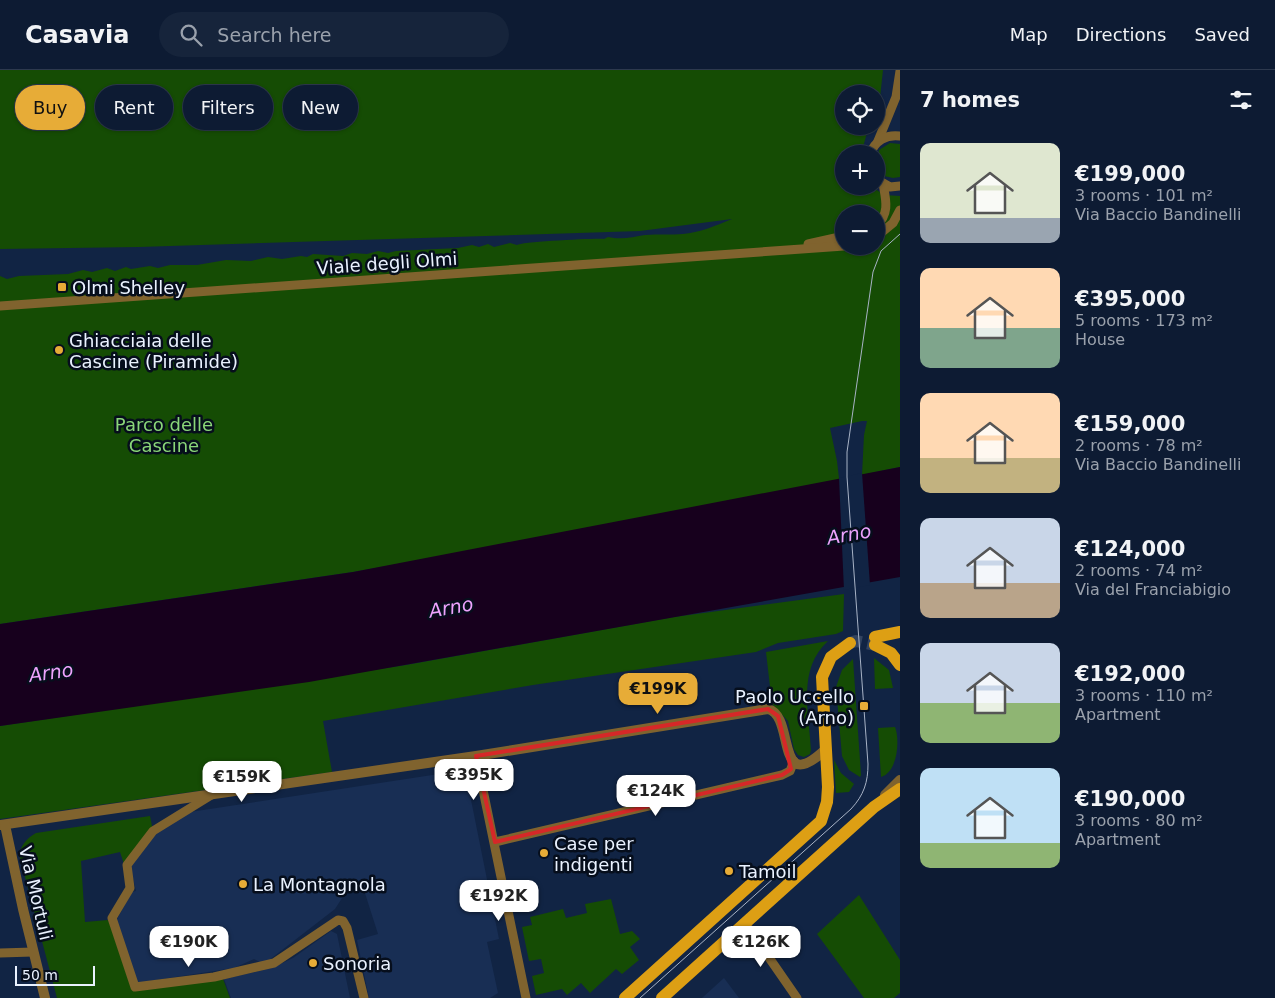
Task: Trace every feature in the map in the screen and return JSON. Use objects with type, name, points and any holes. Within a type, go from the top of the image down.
[{"type":"main road","points":[[900,632],[875,641],[891,653],[900,665]]},
{"type":"main road","points":[[625,998],[808,834],[821,820],[827,802],[822,677],[831,657],[850,643]]},
{"type":"main road","points":[[662,998],[874,807],[894,793]]},
{"type":"street","points":[[876,145],[896,97],[900,72]]},
{"type":"street","points":[[896,97],[900,108]]},
{"type":"street","points":[[878,141],[886,137],[900,136]]},
{"type":"street","points":[[885,182],[900,186]]},
{"type":"street","points":[[883,195],[887,210],[885,214]]},
{"type":"street","points":[[885,230],[889,227],[900,210]]},
{"type":"street","name":"Viale degli Olmi","points":[[776,251],[835,238]]},
{"type":"street","name":"Viale degli Olmi","points":[[0,306],[835,247]]},
{"type":"street","points":[[3,825],[476,756],[768,709],[778,716],[788,750],[794,761],[800,764],[807,764],[825,750]]},
{"type":"street","points":[[476,756],[526,998]]},
{"type":"street","points":[[495,842],[782,775],[790,770],[794,761]]},
{"type":"street","points":[[874,807],[900,780]]},
{"type":"street","points":[[213,794],[153,831],[127,865],[130,888],[112,918],[135,987],[214,977],[274,963],[338,920],[343,921],[347,928],[364,998]]},
{"type":"street","name":"Via Mortuli","points":[[3,825],[45,998]]},
{"type":"street","points":[[745,924],[797,998]]},
{"type":"street","points":[[0,953],[33,952]]},
{"type":"highlighted area","points":[[768,709],[778,716],[791,769],[782,775],[495,842],[476,756]]},
{"type":"shaded area","name":"La Montagnola","points":[[465,770],[499,939],[487,942],[498,993],[490,998],[369,998],[357,940],[378,934],[363,887],[353,881],[335,909],[264,964],[254,959],[234,968],[137,983],[116,921],[132,892],[136,891],[130,866],[153,834],[190,812]]},
{"type":"shaded area","name":"Sonoria","points":[[331,931],[337,934],[350,998],[231,998],[224,979],[272,968],[293,958]]},
{"type":"shaded area","points":[[724,978],[739,998],[702,998]]},
{"type":"green space","name":"Parco delle Cascine","points":[[0,70],[883,70],[881,85],[835,85],[835,135],[866,135],[864,145],[835,145],[835,195],[900,196],[900,467],[862,475],[864,435],[867,421],[862,421],[830,428],[840,487],[353,572],[0,624],[0,276],[7,279],[19,276],[68,274],[83,270],[92,272],[107,268],[115,271],[126,267],[131,269],[150,266],[158,268],[170,265],[197,265],[226,260],[251,261],[268,257],[282,259],[307,257],[313,254],[343,256],[352,253],[367,254],[378,251],[388,253],[458,248],[472,245],[479,247],[488,244],[494,247],[510,243],[517,245],[559,240],[683,234],[732,219],[640,231],[139,247],[0,249]]},
{"type":"green space","points":[[890,143],[900,144],[900,177],[885,176],[885,146]]},
{"type":"green space","points":[[844,594],[843,631],[836,634],[778,643],[756,652],[533,685],[323,721],[332,772],[0,819],[0,726],[406,665],[674,617]]},
{"type":"green space","points":[[828,641],[818,652],[808,678],[807,706],[811,750],[810,754],[804,757],[798,755],[794,749],[788,721],[772,704],[766,652]]},
{"type":"green space","points":[[874,658],[889,670],[893,688],[875,689]]},
{"type":"green space","points":[[853,659],[860,777],[849,770],[842,756],[836,687],[842,670]]},
{"type":"green space","points":[[895,727],[897,732],[896,755],[891,769],[881,777],[878,728]]},
{"type":"green space","points":[[834,760],[841,773],[854,784],[849,792],[836,793]]},
{"type":"green space","points":[[150,816],[153,831],[125,867],[120,852],[81,861],[85,922],[108,920],[135,987],[222,976],[230,998],[57,998],[19,854],[22,847],[27,839],[36,833]]},
{"type":"green space","points":[[859,895],[900,960],[900,993],[894,998],[864,998],[817,934]]},
{"type":"green space","points":[[611,899],[620,934],[632,931],[640,939],[630,947],[639,960],[622,974],[616,969],[590,993],[581,983],[567,995],[562,989],[536,995],[532,976],[544,973],[541,959],[529,961],[522,927],[532,925],[530,917],[563,909],[566,918],[587,913],[585,904]]},
{"type":"water","name":"Arno","points":[[900,467],[900,577],[309,682],[0,726],[0,624],[353,572]]},
{"type":"pier","points":[[862,473],[870,585],[844,590],[839,478]]},
{"type":"tunnel","points":[[850,643],[856,641],[875,645]]},
{"type":"tram line","points":[[640,998],[851,809],[859,799],[864,788],[868,764],[847,477],[847,452],[873,272],[881,251],[900,234]]},
{"type":"place","name":"Olmi Shelley","points":[[62,287]]},
{"type":"place","name":"Ghiacciaia delle Cascine (Piramide)","points":[[59,350]]},
{"type":"place","name":"Paolo Uccello (Arno)","points":[[864,706]]},
{"type":"place","name":"Case per indigenti","points":[[544,853]]},
{"type":"place","name":"Tamoil","points":[[729,871]]},
{"type":"place","name":"La Montagnola","points":[[243,884]]},
{"type":"place","name":"Sonoria","points":[[313,963]]}]
